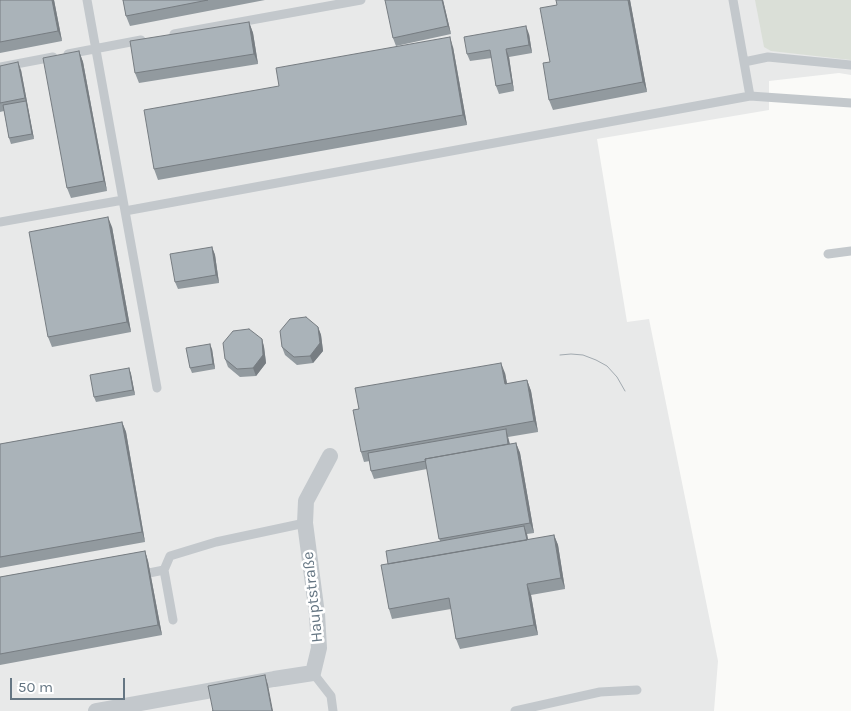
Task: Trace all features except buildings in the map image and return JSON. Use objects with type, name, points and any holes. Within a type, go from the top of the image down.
[{"type":"street","name":"Hauptstraße","points":[[312,673],[319,648],[305,523],[306,501],[330,456]]},
{"type":"street","points":[[96,711],[274,678],[312,673]]},
{"type":"lane","points":[[87,0],[157,388]]},
{"type":"lane","points":[[164,36],[360,0]]},
{"type":"lane","points":[[733,0],[750,96]]},
{"type":"lane","points":[[0,67],[154,38]]},
{"type":"lane","points":[[744,62],[768,58],[851,64]]},
{"type":"lane","points":[[125,211],[750,96],[851,103]]},
{"type":"lane","points":[[0,222],[123,200]]},
{"type":"lane","points":[[828,254],[851,251]]},
{"type":"lane","points":[[173,620],[164,570],[170,556],[216,542],[305,523]]},
{"type":"lane","points":[[125,578],[164,570]]},
{"type":"lane","points":[[312,673],[331,696],[333,711]]},
{"type":"lane","points":[[514,711],[600,692],[637,690]]},
{"type":"shaded area","points":[[0,0],[851,0],[851,75],[839,73],[769,81],[769,110],[597,139],[627,322],[649,319],[718,661],[714,711],[0,711]]},
{"type":"shaded area","points":[[755,0],[851,0],[851,60],[771,51],[764,47]]},
{"type":"tram line","points":[[560,355],[583,355],[607,366],[617,377],[625,391]]}]
